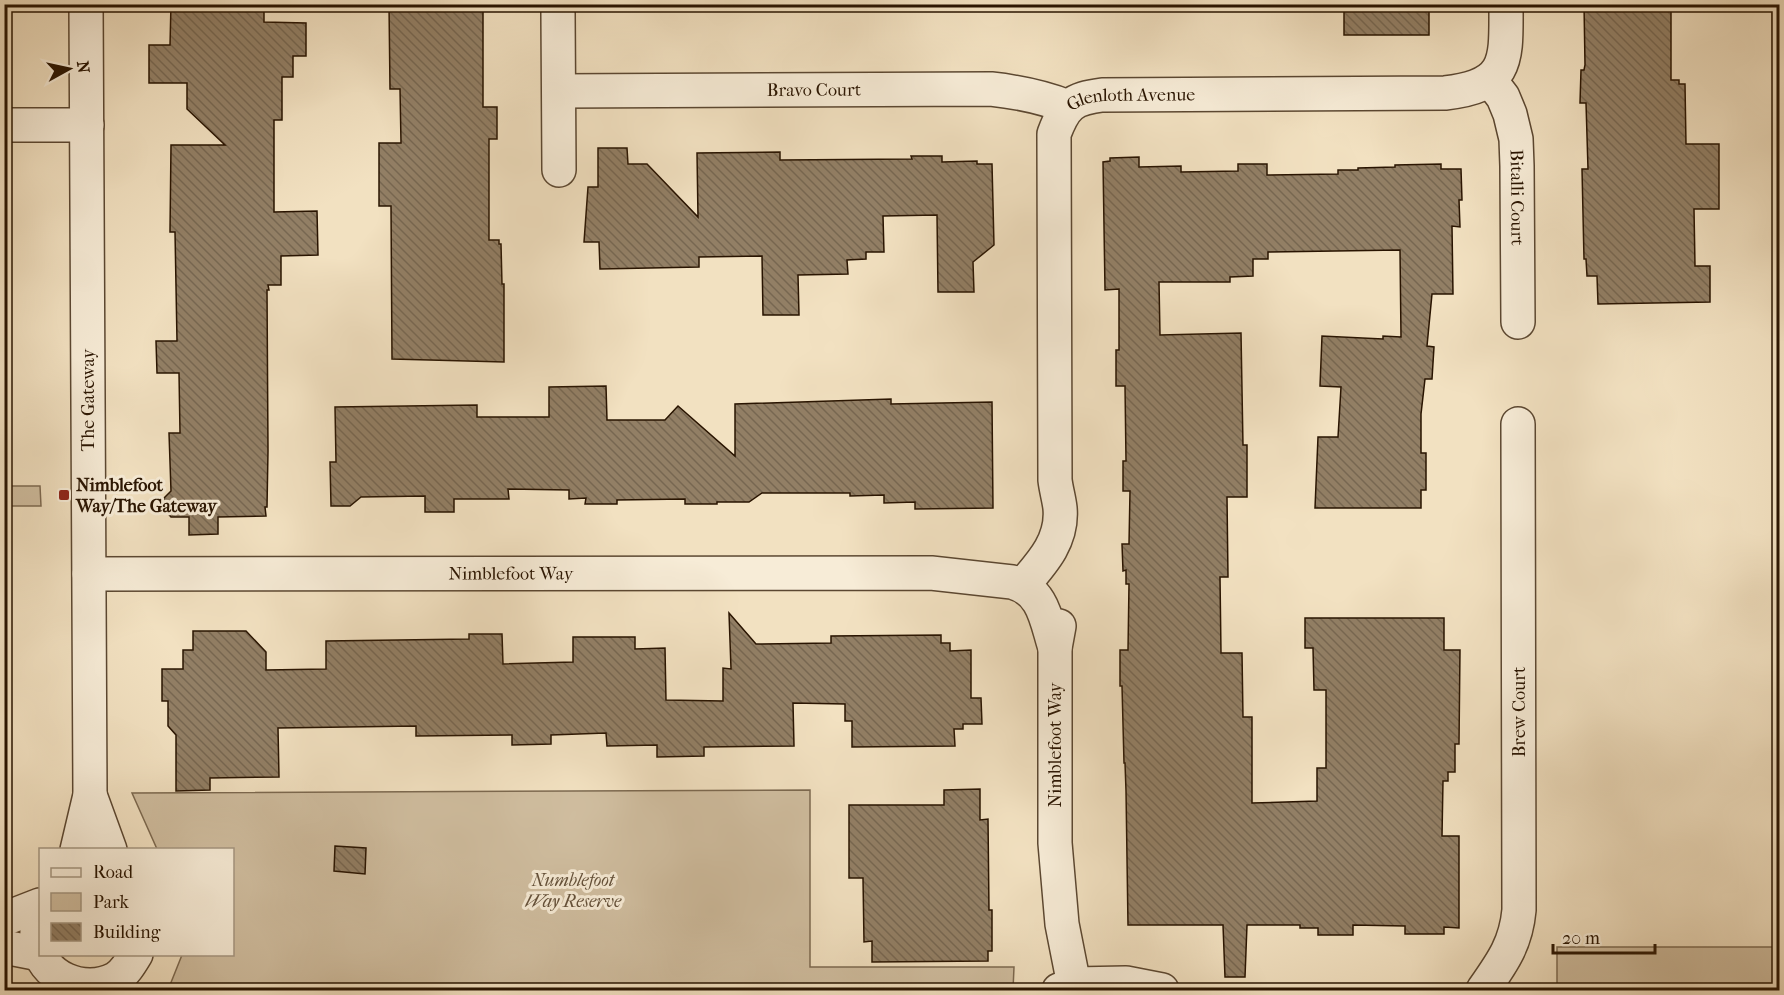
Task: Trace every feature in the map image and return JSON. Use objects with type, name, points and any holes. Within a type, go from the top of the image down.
[{"type":"street","name":"The Gateway","points":[[77,848],[90,795],[86,4]]},
{"type":"street","points":[[1490,80],[1499,69],[1505,54],[1506,4]]},
{"type":"street","points":[[558,13],[559,170]]},
{"type":"street","name":"Glenloth Avenue","points":[[1028,574],[1055,480],[1054,134],[1060,118],[1068,107],[1082,98],[1102,95],[1445,93],[1479,87],[1490,80]]},
{"type":"street","name":"Bitalli Court","points":[[1490,80],[1503,97],[1516,139],[1518,322]]},
{"type":"street","name":"Bravo Court","points":[[559,91],[991,89],[1046,99],[1068,107]]},
{"type":"street","points":[[4,125],[87,125]]},
{"type":"street","name":"Brew Court","points":[[1484,990],[1511,946],[1517,929],[1519,910],[1518,424]]},
{"type":"street","name":"Nimblefoot Way","points":[[89,574],[931,573],[1012,582],[1028,574],[1035,596],[1042,606],[1055,648],[1055,843],[1042,925],[1065,989]]},
{"type":"street","name":"The Gateway","points":[[90,795],[110,848]]},
{"type":"street","points":[[4,919],[39,905]]},
{"type":"street","points":[[39,918],[37,941],[39,950]]},
{"type":"street","points":[[4,948],[39,954]]},
{"type":"street","points":[[41,956],[63,985],[104,984],[122,974]]},
{"type":"street","points":[[1065,989],[1126,983],[1162,990]]},
{"type":"green space","points":[[1772,5],[1780,5],[1779,990],[1557,990],[1557,947],[1775,947],[1775,323]]},
{"type":"green space","points":[[5,486],[40,486],[41,506],[5,506]]},
{"type":"green space","name":"Numblefoot Way Reserve","points":[[810,790],[810,967],[1014,967],[1013,990],[168,990],[182,956],[234,956],[234,848],[157,848],[132,793]]},
{"type":"building","points":[[171,4],[264,4],[264,22],[306,23],[306,56],[293,56],[293,77],[282,77],[282,120],[274,120],[274,212],[317,211],[318,255],[281,256],[281,285],[268,285],[269,290],[267,290],[266,516],[218,517],[218,534],[189,535],[189,517],[171,517],[164,509],[164,498],[171,491],[169,433],[180,433],[179,373],[157,373],[156,341],[177,341],[175,232],[170,232],[171,145],[225,145],[187,109],[187,83],[149,83],[149,45],[170,45]]},
{"type":"building","points":[[389,4],[483,4],[483,107],[497,107],[497,139],[489,139],[489,240],[499,240],[501,244],[502,284],[504,284],[504,362],[392,359],[391,206],[379,206],[379,143],[401,143],[400,89],[390,89]]},
{"type":"building","points":[[1344,4],[1429,4],[1429,35],[1344,35]]},
{"type":"building","points":[[1584,4],[1671,4],[1671,80],[1679,80],[1679,84],[1685,84],[1686,144],[1719,144],[1719,209],[1694,209],[1695,266],[1710,266],[1710,302],[1598,304],[1597,276],[1587,276],[1586,259],[1584,259],[1582,169],[1588,169],[1586,103],[1580,103],[1581,70],[1584,70],[1585,65]]},
{"type":"building","points":[[598,148],[627,148],[628,164],[647,164],[698,217],[697,153],[780,152],[780,160],[912,159],[911,156],[942,156],[942,162],[977,161],[977,164],[992,164],[994,245],[973,262],[974,292],[938,292],[937,215],[883,216],[884,252],[866,252],[866,259],[847,260],[848,274],[798,275],[799,315],[763,315],[762,256],[699,257],[699,267],[600,269],[599,242],[584,242],[588,187],[598,187]]},
{"type":"building","points":[[1139,157],[1139,167],[1181,166],[1181,172],[1238,171],[1238,164],[1267,164],[1267,175],[1338,174],[1338,170],[1395,167],[1395,165],[1441,164],[1441,169],[1461,169],[1460,227],[1452,226],[1453,294],[1432,294],[1427,346],[1434,347],[1432,379],[1425,379],[1421,414],[1421,453],[1426,453],[1426,490],[1421,490],[1421,508],[1315,508],[1318,437],[1338,437],[1341,387],[1320,386],[1322,336],[1383,339],[1383,336],[1401,337],[1400,250],[1268,252],[1268,259],[1253,259],[1253,276],[1230,277],[1230,282],[1159,282],[1160,335],[1241,333],[1243,445],[1247,445],[1247,497],[1227,497],[1228,577],[1220,577],[1221,653],[1242,653],[1243,717],[1252,717],[1252,803],[1317,801],[1317,768],[1326,768],[1326,690],[1314,690],[1313,648],[1305,648],[1305,618],[1444,618],[1444,650],[1460,650],[1459,744],[1455,744],[1455,772],[1448,772],[1448,781],[1443,781],[1442,836],[1459,836],[1459,928],[1444,927],[1444,934],[1405,934],[1405,926],[1353,925],[1353,935],[1318,935],[1318,928],[1300,928],[1300,925],[1247,925],[1245,977],[1225,977],[1223,925],[1128,925],[1126,791],[1120,650],[1128,650],[1129,584],[1126,584],[1126,570],[1123,571],[1122,544],[1129,544],[1130,491],[1123,491],[1123,461],[1126,461],[1125,386],[1116,386],[1116,350],[1119,350],[1119,289],[1105,290],[1103,162],[1110,161],[1110,158]]},
{"type":"building","points":[[606,386],[607,420],[665,420],[678,406],[735,456],[735,404],[891,399],[891,404],[992,402],[993,508],[915,509],[915,502],[884,503],[884,495],[850,496],[850,493],[762,493],[749,502],[717,502],[717,504],[685,504],[685,499],[617,500],[617,504],[585,504],[586,498],[569,499],[569,490],[508,489],[509,499],[454,499],[454,512],[425,512],[425,496],[361,497],[350,506],[331,506],[330,462],[336,462],[335,407],[477,405],[477,417],[549,417],[549,387]]},
{"type":"building","points":[[729,613],[756,644],[831,643],[831,636],[941,635],[941,643],[950,643],[950,651],[971,650],[971,698],[981,698],[982,724],[963,724],[963,729],[954,729],[955,746],[852,747],[852,721],[845,721],[845,704],[793,703],[794,746],[704,747],[704,756],[657,757],[657,745],[607,746],[606,733],[551,735],[551,744],[512,745],[512,735],[416,736],[416,726],[278,728],[279,777],[210,778],[210,790],[176,791],[176,735],[168,726],[168,701],[162,701],[162,669],[183,669],[183,650],[193,650],[193,631],[246,631],[266,652],[266,670],[326,669],[326,641],[469,639],[469,634],[502,634],[503,664],[573,662],[573,637],[635,637],[635,649],[665,648],[666,700],[723,701],[723,668],[731,669]]},
{"type":"building","points":[[980,789],[980,820],[988,819],[992,951],[988,951],[988,961],[872,962],[872,941],[864,942],[863,878],[849,878],[849,805],[944,805],[944,790]]},
{"type":"building","points":[[335,846],[366,848],[365,874],[334,871]]},
{"type":"place","name":"Nimblefoot Way/The Gateway","points":[[64,495]]}]
